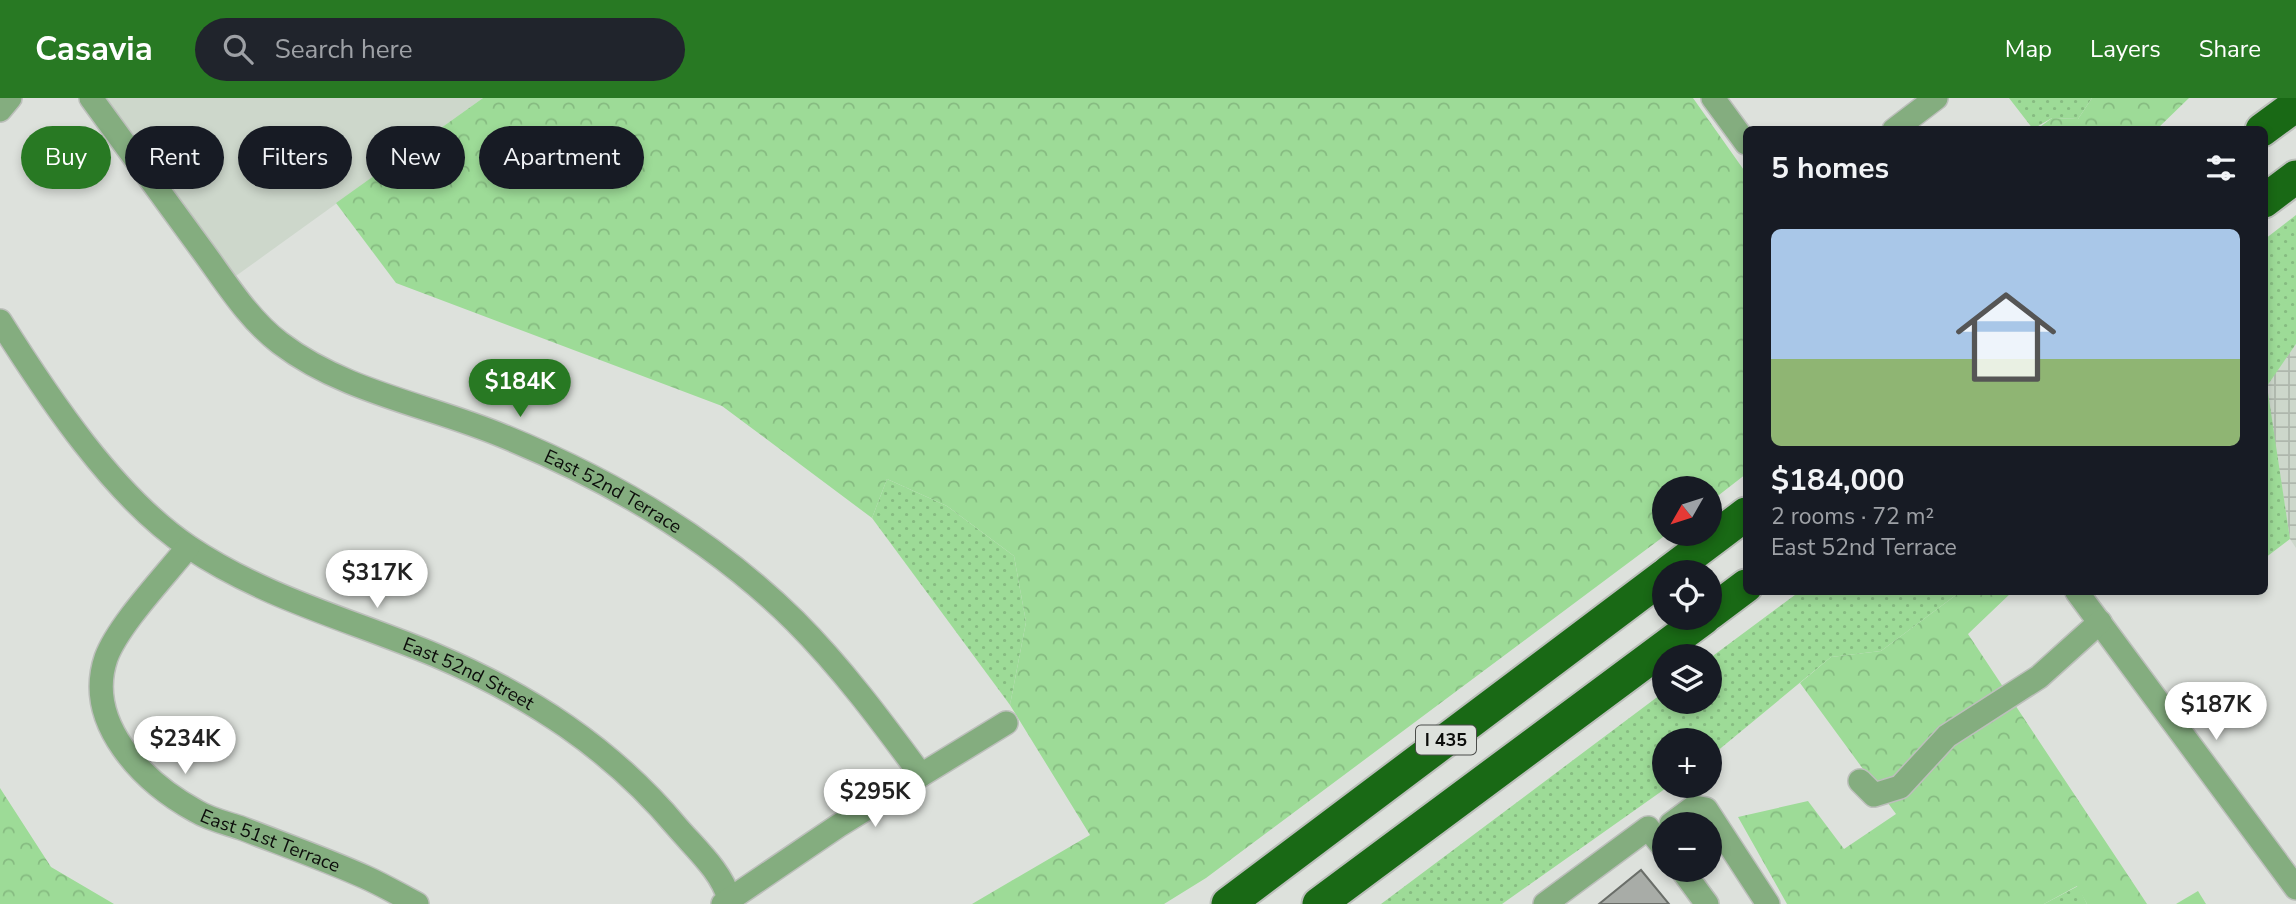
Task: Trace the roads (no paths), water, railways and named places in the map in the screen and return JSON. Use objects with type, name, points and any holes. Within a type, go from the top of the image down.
[{"type":"highway","points":[[2268,198],[2296,177]]},
{"type":"highway","points":[[1686,560],[1743,516]]},
{"type":"highway","name":"I 435","points":[[1227,904],[1652,585]]},
{"type":"highway","points":[[1722,604],[1743,588]]},
{"type":"highway","name":"I 435","points":[[1319,904],[1688,630]]},
{"type":"street","points":[[0,110],[10,98]]},
{"type":"street","name":"East 52nd Terrace","points":[[91,98],[244,306],[277,341],[310,364],[339,378],[458,417],[540,451],[619,490],[675,524],[743,574],[796,622],[866,701],[921,775]]},
{"type":"street","points":[[1713,98],[1743,139]]},
{"type":"street","points":[[1899,126],[1936,98]]},
{"type":"street","name":"East 52nd Street","points":[[0,321],[76,430],[117,480],[142,510],[188,547],[270,593],[436,656],[555,715],[608,757],[663,809],[718,876],[726,902]]},
{"type":"street","name":"East 51st Terrace","points":[[188,547],[118,636],[107,657],[101,680],[102,703],[108,726],[120,745],[155,782],[196,811],[366,877],[417,904]]},
{"type":"street","points":[[2079,595],[2296,888]]},
{"type":"street","points":[[1860,781],[1874,795],[1900,787],[1947,736],[2039,677],[2100,622]]},
{"type":"street","points":[[726,902],[838,826],[1006,723]]},
{"type":"street","points":[[1688,812],[1695,807],[1708,812]]},
{"type":"street","points":[[1722,834],[1768,904]]},
{"type":"street","points":[[1545,904],[1652,839]]},
{"type":"street","points":[[1691,882],[1707,904]]}]
